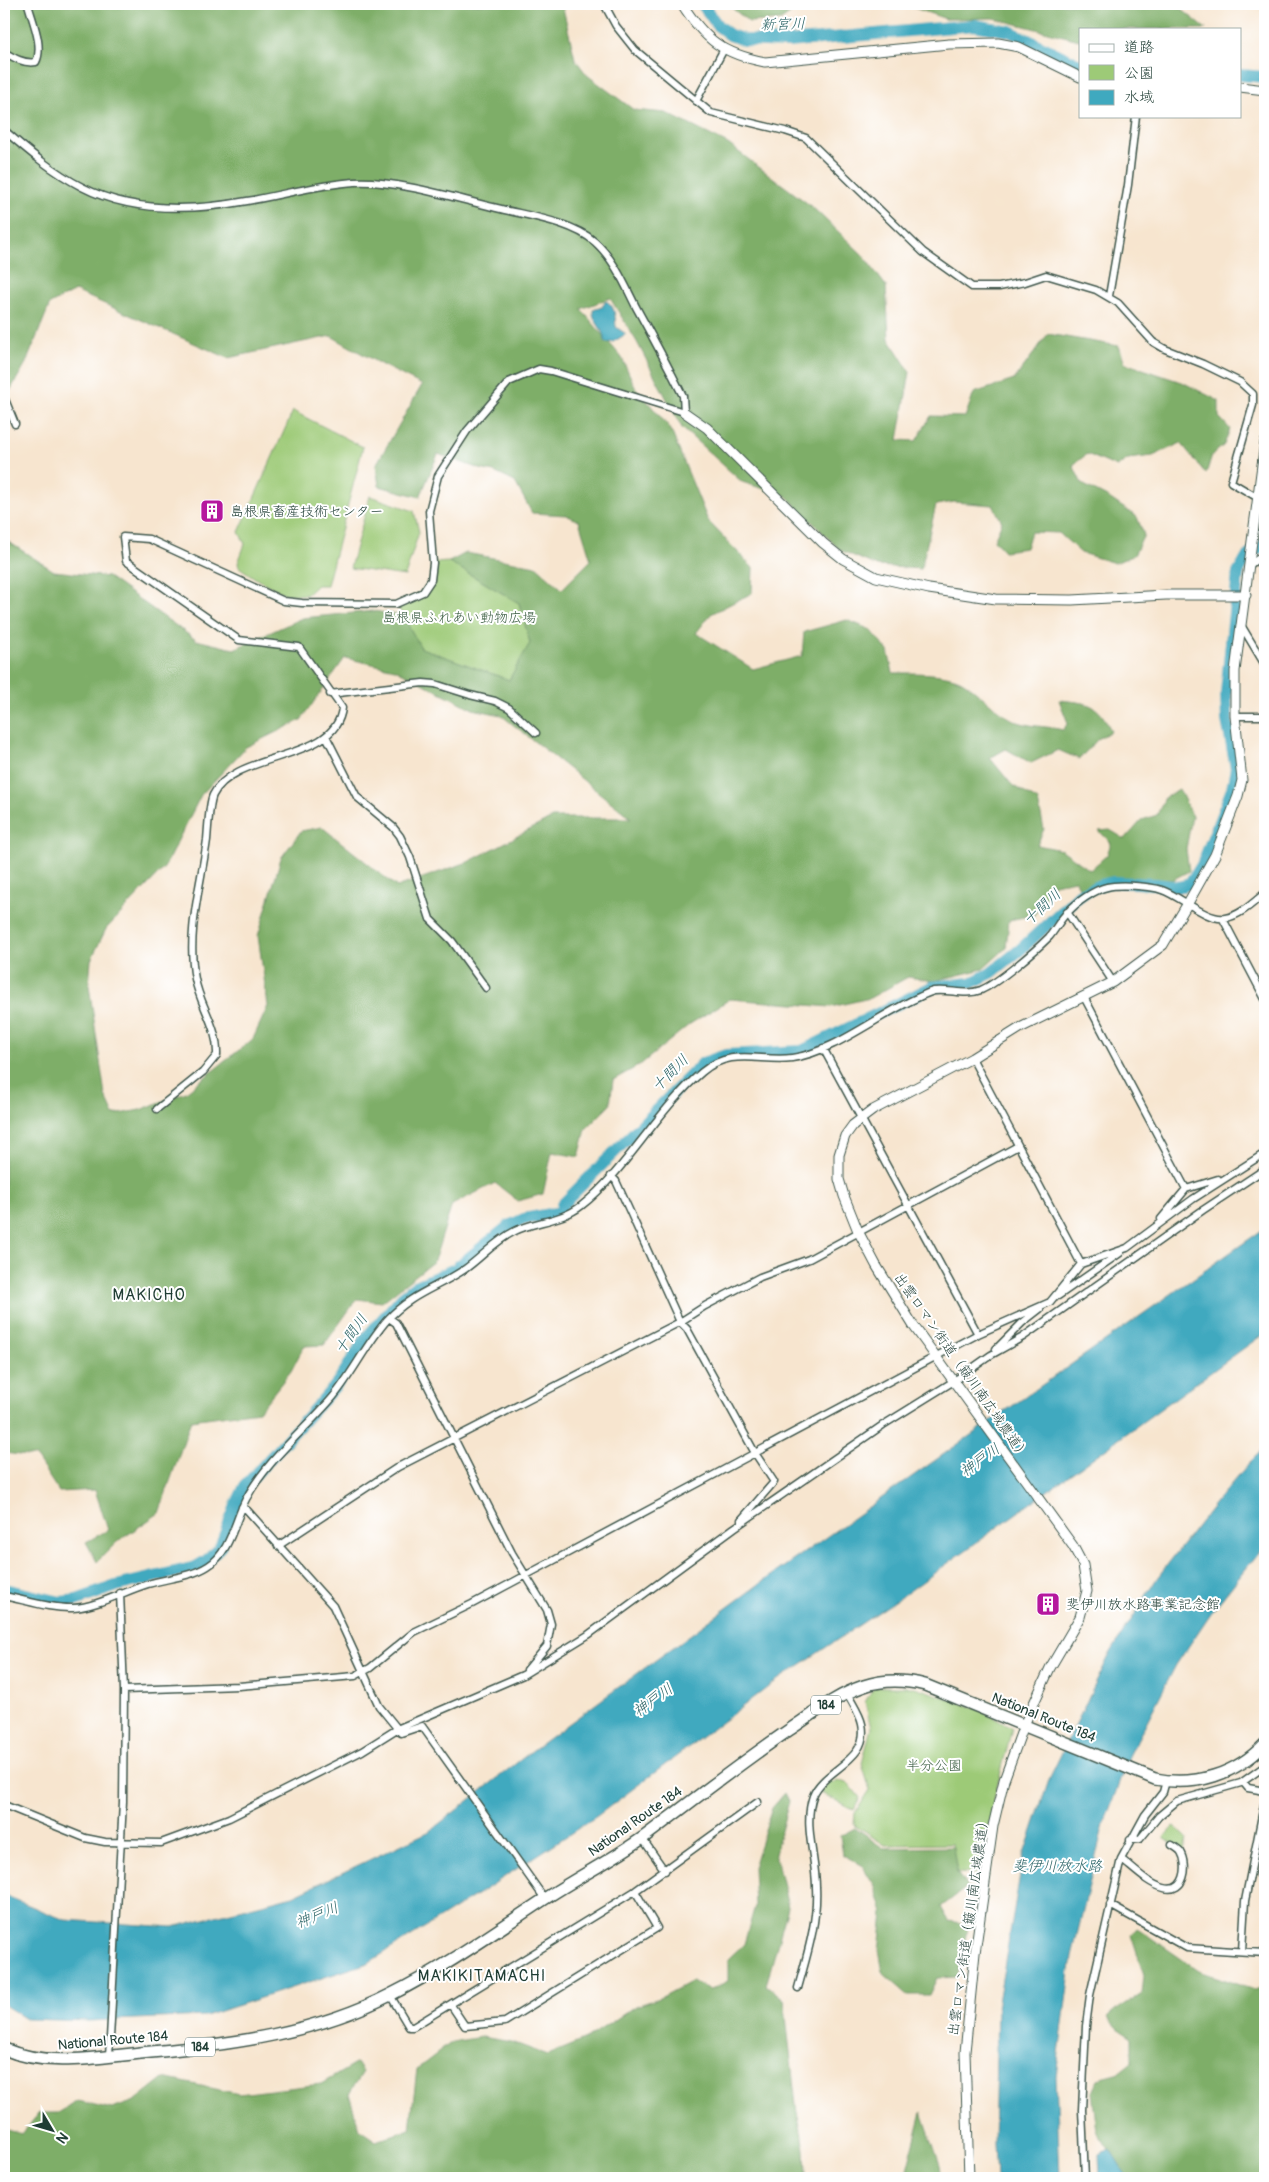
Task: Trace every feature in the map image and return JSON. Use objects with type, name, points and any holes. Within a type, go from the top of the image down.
[{"type":"highway","name":"National Route 184","points":[[4,2049],[32,2058],[48,2060],[110,2053],[183,2049],[281,2034],[334,2019],[390,1995],[470,1948],[544,1896],[642,1838],[747,1759],[828,1704],[865,1685],[896,1680],[925,1685],[1160,1780],[1199,1780],[1223,1774],[1251,1759],[1265,1744]]},
{"type":"street","points":[[4,52],[17,59],[31,63],[36,62],[39,57],[28,4]]},
{"type":"street","points":[[604,4],[616,26],[635,50],[711,113],[806,138],[923,252],[972,287],[999,287],[1025,282],[1046,275],[1096,290],[1118,303],[1153,342],[1240,382],[1253,394],[1253,406],[1231,482],[1261,500]]},
{"type":"street","points":[[682,4],[697,25],[724,50],[742,57],[765,62],[949,44],[998,43],[1019,46],[1079,76]]},
{"type":"street","points":[[696,101],[724,50]]},
{"type":"street","points":[[1242,87],[1265,90]]},
{"type":"street","points":[[1109,296],[1128,185],[1136,118]]},
{"type":"street","points":[[4,130],[52,169],[81,186],[114,199],[142,205],[199,208],[245,202],[336,184],[373,182],[447,196],[551,222],[577,231],[595,242],[618,272],[683,396],[684,412]]},
{"type":"street","points":[[157,1109],[203,1072],[217,1055],[215,1031],[205,1011],[195,981],[192,955],[200,876],[206,851],[212,796],[218,787],[232,775],[246,768],[278,758],[326,736],[341,718],[342,708],[330,694],[299,647],[239,640],[126,561],[123,537],[149,539],[284,601],[302,603],[396,604],[423,592],[431,580],[433,563],[429,511],[438,476],[467,430],[509,382],[539,369],[551,370],[684,412],[707,428],[823,543],[842,559],[876,577],[929,589],[996,599],[1072,600],[1166,595],[1246,595]]},
{"type":"street","points":[[4,397],[15,424]]},
{"type":"street","name":"出雲ロマン街道（簸川南広域農道）","points":[[969,2178],[965,2052],[975,1953],[993,1826],[1004,1780],[1024,1725],[1050,1668],[1080,1617],[1087,1591],[1083,1565],[1057,1522],[956,1385],[890,1288],[858,1231],[842,1188],[838,1166],[839,1155],[845,1136],[853,1125],[862,1118],[972,1058],[1020,1028],[1113,982],[1162,945],[1188,903],[1216,855],[1242,780],[1235,716],[1235,671],[1261,500],[1265,442]]},
{"type":"street","points":[[1250,565],[1265,553]]},
{"type":"street","points":[[1241,625],[1265,665]]},
{"type":"street","points":[[330,694],[423,683],[435,684],[495,701],[510,708],[536,733]]},
{"type":"street","points":[[1235,716],[1265,716]]},
{"type":"street","points":[[326,736],[339,766],[357,797],[393,827],[400,836],[410,857],[430,919],[452,941],[486,988]]},
{"type":"street","points":[[4,1596],[72,1608],[210,1566],[226,1546],[248,1494],[346,1382],[372,1338],[389,1318],[404,1304],[423,1291],[454,1276],[510,1233],[575,1211],[585,1204],[611,1176],[680,1092],[706,1068],[730,1057],[793,1058],[823,1048],[916,998],[935,991],[965,993],[983,989],[1050,935],[1067,912],[1097,891],[1110,886],[1159,888],[1207,915],[1223,919],[1237,914],[1265,893]]},
{"type":"street","points":[[1067,912],[1113,982]]},
{"type":"street","points":[[1223,919],[1265,999]]},
{"type":"street","points":[[1084,997],[1186,1188]]},
{"type":"street","points":[[823,1048],[978,1334]]},
{"type":"street","points":[[972,1058],[1081,1264]]},
{"type":"street","points":[[278,1546],[398,1467],[680,1322],[705,1306],[760,1277],[809,1259],[1018,1146]]},
{"type":"street","points":[[4,1805],[85,1838],[120,1842],[161,1843],[229,1818],[362,1751],[397,1729],[523,1675],[588,1635],[734,1528],[883,1425],[956,1385],[991,1355],[1022,1323],[1193,1199],[1265,1152]]},
{"type":"street","points":[[991,1355],[1023,1337],[1203,1210],[1265,1169]]},
{"type":"street","points":[[611,1176],[616,1181],[680,1322],[687,1330],[755,1453],[774,1482],[734,1528]]},
{"type":"street","points":[[1154,1227],[1186,1188],[1227,1177]]},
{"type":"street","points":[[124,1690],[239,1686],[356,1676],[414,1632],[978,1334],[1050,1302],[1081,1264],[1127,1248]]},
{"type":"street","points":[[389,1318],[396,1323],[525,1575],[547,1610],[551,1624],[547,1646],[523,1675]]},
{"type":"street","points":[[242,1507],[247,1510],[333,1606],[380,1706],[397,1729],[401,1733],[422,1726],[544,1896]]},
{"type":"street","points":[[110,2053],[123,1802],[124,1690],[120,1593]]},
{"type":"street","points":[[798,1988],[815,1915],[816,1887],[810,1810],[814,1795],[826,1779],[853,1757],[862,1743],[862,1724],[847,1693]]},
{"type":"street","points":[[1130,1840],[1140,1839],[1159,1816],[1177,1801],[1243,1782],[1265,1766]]},
{"type":"street","points":[[1085,2178],[1082,2110],[1086,2026],[1090,1995],[1121,1859],[1144,1815],[1162,1792],[1160,1780]]},
{"type":"street","points":[[1243,1782],[1248,1788],[1265,1791]]},
{"type":"street","points":[[1242,1951],[1245,1901],[1265,1800]]},
{"type":"street","points":[[390,1995],[409,2027],[451,2005],[635,1891],[758,1802]]},
{"type":"street","points":[[642,1838],[664,1870]]},
{"type":"street","points":[[1121,1859],[1156,1885],[1166,1889],[1174,1888],[1185,1875],[1185,1864],[1180,1851],[1172,1844]]},
{"type":"street","points":[[451,2005],[465,2026],[505,2022],[657,1928],[635,1891]]},
{"type":"street","points":[[1110,1905],[1187,1948],[1265,1953]]},
{"type":"green space","points":[[4,4],[562,4],[575,59],[587,75],[634,110],[666,113],[728,144],[811,206],[862,254],[886,286],[889,339],[910,372],[898,440],[916,441],[931,416],[965,417],[974,393],[1014,380],[1048,334],[1119,346],[1125,363],[1184,383],[1219,401],[1219,417],[1230,429],[1224,445],[1212,455],[1206,474],[1181,443],[1153,456],[1128,459],[1117,467],[1087,454],[1073,465],[1082,484],[1109,498],[1137,517],[1144,535],[1134,555],[1115,563],[1081,553],[1059,533],[1031,532],[1026,548],[1004,551],[994,540],[1002,522],[993,505],[954,502],[936,505],[921,569],[877,566],[840,550],[786,496],[742,482],[682,428],[637,342],[610,298],[581,309],[622,358],[635,387],[670,428],[708,521],[753,568],[752,593],[711,614],[696,633],[753,669],[802,656],[804,632],[847,620],[871,630],[888,651],[893,673],[930,674],[958,679],[1007,716],[1021,723],[1063,730],[1068,723],[1059,700],[1085,703],[1101,714],[1111,731],[1098,739],[1079,759],[1058,750],[1031,763],[1006,749],[990,758],[1012,785],[1038,801],[1044,829],[1037,845],[1062,850],[1090,870],[1107,855],[1111,843],[1099,831],[1110,830],[1125,839],[1142,820],[1157,815],[1165,797],[1179,789],[1192,816],[1186,849],[1189,871],[1172,880],[1108,879],[1081,890],[1075,880],[1054,884],[1034,915],[1009,920],[1006,948],[983,969],[934,981],[908,977],[870,998],[831,1007],[730,999],[690,1024],[640,1065],[613,1080],[610,1105],[586,1129],[579,1157],[552,1152],[543,1194],[518,1201],[495,1183],[452,1205],[434,1261],[382,1302],[357,1299],[324,1345],[304,1346],[291,1371],[259,1411],[191,1420],[159,1513],[117,1542],[97,1562],[86,1542],[108,1530],[95,1490],[59,1492],[36,1457],[4,1453],[4,539],[54,571],[108,577],[196,640],[234,649],[302,618],[374,611],[403,616],[421,648],[509,680],[530,643],[519,603],[449,562],[466,553],[536,566],[562,589],[591,560],[579,521],[566,515],[532,513],[515,482],[494,472],[438,454],[420,497],[379,486],[376,465],[422,385],[331,336],[228,358],[75,291],[50,304],[26,363],[4,401]],"holes":[[[345,658],[395,669],[473,709],[501,715],[631,818],[552,818],[468,862],[397,887],[322,827],[301,831],[281,858],[258,936],[268,1006],[253,1039],[186,1092],[140,1110],[114,1115],[105,1095],[89,986],[91,960],[106,929],[164,868],[201,795],[246,747],[301,720]]]},
{"type":"green space","points":[[727,4],[804,4],[781,20],[749,22]]},
{"type":"green space","points":[[903,4],[1175,4],[1205,28],[1079,28],[1079,40],[993,18],[946,19]]},
{"type":"green space","points":[[293,411],[363,447],[327,585],[317,585],[306,595],[285,594],[258,580],[239,567],[238,563],[245,544],[239,532]]},
{"type":"green space","points":[[370,496],[414,511],[419,532],[405,576],[350,568]]},
{"type":"green space","name":"島根県ふれあい動物広場","points":[[449,562],[519,603],[530,643],[509,680],[421,648],[396,604],[418,594],[427,586],[432,573],[433,563]]},
{"type":"green space","name":"半分公園","points":[[874,1687],[915,1687],[978,1709],[1012,1728],[993,1803],[981,1874],[957,1873],[952,1844],[885,1845],[854,1825],[855,1813],[870,1790],[862,1764],[871,1728],[865,1702]]},
{"type":"green space","points":[[837,1780],[849,1784],[860,1798],[854,1810],[820,1792],[830,1781],[833,1783]]},
{"type":"green space","points":[[785,1793],[789,1801],[775,1853],[788,1907],[766,1985],[784,1999],[797,2113],[805,2148],[806,2178],[4,2178],[4,2129],[22,2134],[39,2113],[58,2113],[78,2101],[112,2109],[135,2101],[164,2078],[239,2094],[321,2084],[357,2063],[363,2072],[349,2094],[360,2130],[376,2141],[410,2129],[417,2069],[452,2042],[481,2037],[512,2042],[547,2055],[586,2039],[636,2006],[662,1997],[692,1981],[710,1990],[728,1981],[728,1959],[744,1944],[755,1906],[753,1867],[772,1808]]},
{"type":"green space","points":[[1174,1826],[1187,1838],[1184,1851],[1164,1837]]},
{"type":"green space","points":[[855,1828],[883,1848],[953,1847],[957,1873],[967,1887],[941,1907],[949,1921],[968,1924],[958,1977],[937,1978],[929,1995],[908,1995],[883,1973],[879,1950],[883,1913],[875,1886],[862,1865],[843,1855],[840,1836]]},
{"type":"green space","points":[[1137,1928],[1199,1971],[1255,1990],[1265,1986],[1265,2178],[1128,2178],[1097,2131],[1092,2092],[1098,2079],[1117,2074],[1132,2062],[1132,2038],[1117,2028],[1108,2018],[1123,2005],[1142,1993],[1144,1975],[1131,1935]]},
{"type":"green space","points":[[922,2112],[940,2165],[942,2178],[905,2178]]},
{"type":"water","points":[[606,301],[612,306],[616,327],[626,334],[613,342],[605,343],[603,333],[594,318],[593,310],[602,307]]},
{"type":"water","name":"神戸川","points":[[1265,1228],[1265,1333],[904,1595],[779,1679],[597,1816],[483,1891],[368,1963],[205,2016],[89,2021],[26,2019],[4,2005],[4,1895],[65,1920],[173,1927],[293,1896],[430,1831],[533,1750],[758,1585]]},
{"type":"water","name":"斐伊川放水路","points":[[1265,1447],[1265,1545],[1213,1610],[1176,1665],[1129,1756],[1103,1827],[1072,1956],[1056,2076],[1060,2178],[996,2178],[994,2145],[997,2008],[1023,1857],[1050,1777],[1110,1654],[1157,1578],[1215,1503]]},
{"type":"water","points":[[1110,2149],[1128,2178],[1100,2178],[1099,2154]]},
{"type":"waterway","name":"新宮川","points":[[702,4],[718,26],[730,35],[744,40],[788,42],[974,25],[1009,31],[1079,65]]},
{"type":"waterway","name":"新宮川","points":[[1242,75],[1265,77]]},
{"type":"waterway","name":"十間川","points":[[4,1589],[61,1602],[77,1600],[116,1586],[196,1567],[206,1561],[220,1547],[245,1486],[337,1384],[365,1339],[402,1297],[416,1286],[455,1269],[509,1226],[524,1219],[561,1212],[562,1205],[703,1063],[726,1055],[802,1051],[932,987],[971,983],[991,973],[1021,949],[1080,894],[1100,885],[1113,882],[1178,887],[1190,884],[1202,865],[1232,789],[1236,768],[1227,720],[1226,693],[1238,573],[1248,556],[1265,543]]},
{"type":"place","name":"島根県畜産技術センター","points":[[212,511]]},
{"type":"place","name":"斐伊川放水路事業記念館","points":[[1048,1604]]},
{"type":"district","name":"MAKICHO","points":[[149,1294]]},
{"type":"district","name":"MAKIKITAMACHI","points":[[482,1975]]}]
